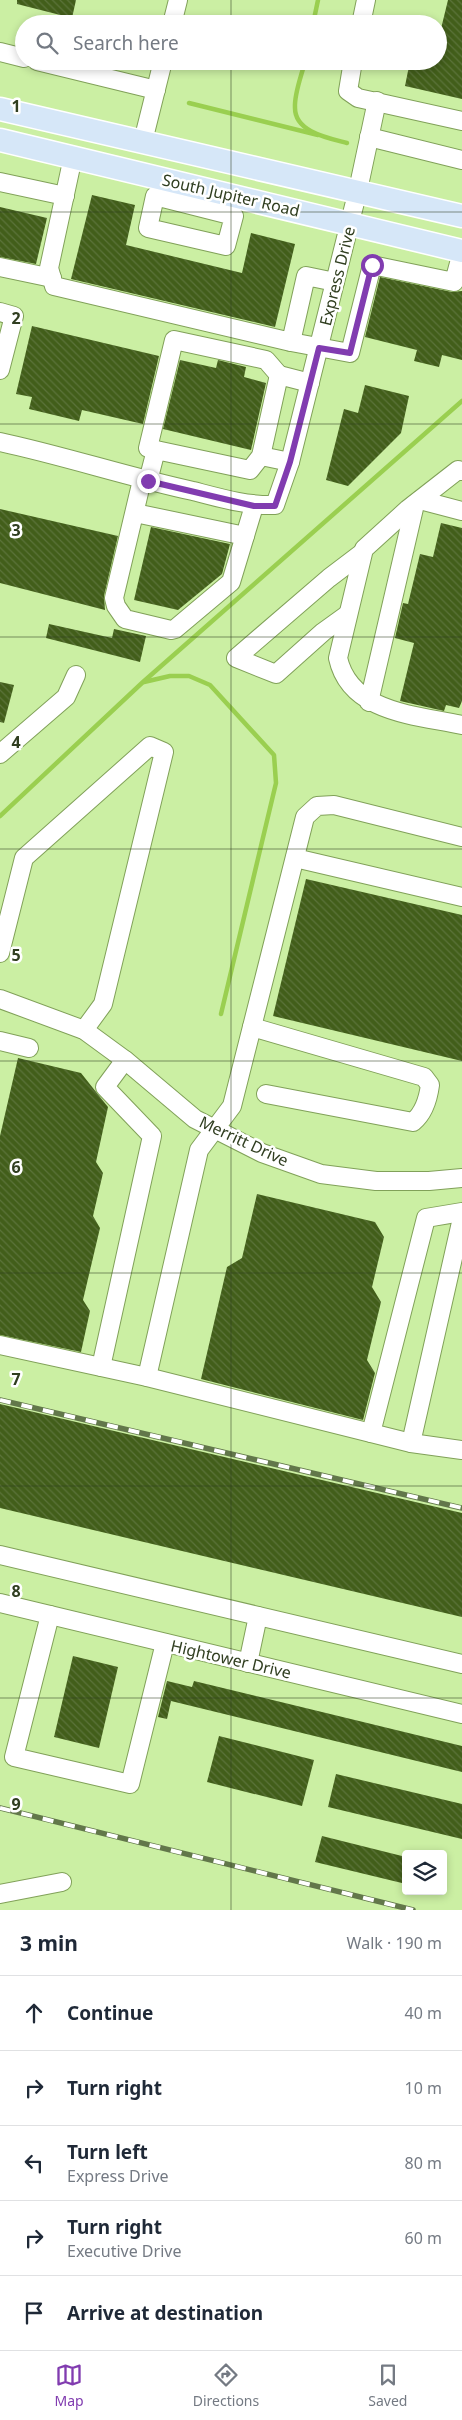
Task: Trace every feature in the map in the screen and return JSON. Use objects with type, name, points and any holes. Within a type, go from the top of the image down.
[{"type":"main road","name":"South Jupiter Road","points":[[0,109],[358,190],[462,216]]},
{"type":"main road","name":"South Jupiter Road","points":[[0,140],[135,172],[202,198],[350,223],[462,251]]},
{"type":"main road","points":[[135,172],[143,141]]},
{"type":"street","points":[[174,15],[178,0]]},
{"type":"street","points":[[363,15],[366,0]]},
{"type":"street","points":[[0,52],[15,56]]},
{"type":"street","points":[[74,70],[156,90]]},
{"type":"street","points":[[143,141],[161,70]]},
{"type":"street","points":[[352,70],[348,91],[358,98],[462,121]]},
{"type":"street","name":"Express Drive","points":[[254,506],[275,506],[290,462],[358,190],[377,101]]},
{"type":"street","points":[[369,137],[462,160]]},
{"type":"street","points":[[73,158],[49,268],[54,286],[291,342],[350,353],[372,265],[454,282],[462,251]]},
{"type":"street","points":[[0,182],[65,196]]},
{"type":"street","points":[[155,196],[202,198],[234,216],[226,246],[148,228],[155,196]]},
{"type":"street","points":[[0,267],[52,278]]},
{"type":"street","points":[[291,342],[306,276],[335,282]]},
{"type":"street","points":[[0,312],[14,316],[0,370]]},
{"type":"street","points":[[279,375],[261,456],[250,470],[148,448],[174,340],[266,360],[279,375],[310,383]]},
{"type":"street","points":[[0,442],[48,452],[145,480],[254,506],[231,582],[175,629],[171,630],[125,619],[116,606],[114,598],[135,513],[145,480],[156,450]]},
{"type":"street","points":[[261,456],[290,462]]},
{"type":"street","points":[[348,614],[323,632],[276,674],[236,658],[329,578],[362,554],[417,502],[458,470],[462,471]]},
{"type":"street","points":[[417,502],[462,511]]},
{"type":"street","points":[[369,702],[417,502]]},
{"type":"street","points":[[135,513],[245,536]]},
{"type":"street","points":[[362,554],[338,658],[341,671],[356,692],[369,702],[387,709],[462,725]]},
{"type":"street","points":[[0,754],[66,697],[76,675]]},
{"type":"street","points":[[0,953],[24,858],[150,746],[164,752],[103,1004],[84,1030]]},
{"type":"street","points":[[147,1377],[199,1150],[232,1106],[305,817],[317,806],[334,805],[462,837]]},
{"type":"street","points":[[295,858],[462,897]]},
{"type":"street","name":"Merritt Drive","points":[[0,999],[84,1030],[125,1060],[194,1119],[262,1153],[321,1174],[376,1181],[462,1183]]},
{"type":"street","points":[[252,1027],[424,1077],[430,1085],[428,1097],[421,1115],[413,1122],[266,1094]]},
{"type":"street","points":[[0,1041],[29,1048]]},
{"type":"street","points":[[101,1367],[152,1136],[105,1087],[125,1060]]},
{"type":"street","points":[[371,1433],[426,1218],[462,1212]]},
{"type":"street","points":[[411,1443],[462,1218]]},
{"type":"street","points":[[0,1345],[147,1377],[411,1443],[462,1450]]},
{"type":"street","points":[[0,1555],[462,1664]]},
{"type":"street","name":"Hightower Drive","points":[[0,1603],[462,1714]]},
{"type":"street","points":[[50,1615],[14,1757],[130,1784],[165,1643]]},
{"type":"street","points":[[248,1663],[258,1616]]},
{"type":"street","points":[[0,1894],[62,1882]]},
{"type":"building","points":[[17,0],[76,0],[73,15],[60,15],[17,4]]},
{"type":"building","points":[[448,0],[462,0],[462,99],[405,86],[408,70],[447,70],[447,15],[444,15]]},
{"type":"building","points":[[92,195],[135,205],[126,245],[242,273],[251,233],[295,244],[275,327],[71,279]]},
{"type":"building","points":[[0,207],[47,218],[36,264],[0,257]]},
{"type":"building","points":[[380,277],[452,292],[462,291],[462,360],[442,355],[439,367],[414,361],[417,350],[365,337]]},
{"type":"building","points":[[32,326],[159,356],[143,424],[82,410],[79,421],[29,409],[32,397],[16,394]]},
{"type":"building","points":[[180,360],[216,368],[218,360],[246,367],[244,377],[266,383],[251,450],[163,429]]},
{"type":"building","points":[[365,385],[409,396],[401,433],[348,486],[326,480],[344,409],[358,413]]},
{"type":"building","points":[[0,509],[118,536],[104,596],[105,610],[0,583]]},
{"type":"building","points":[[441,523],[462,528],[462,701],[459,708],[446,705],[444,711],[400,701],[414,643],[395,638],[403,603],[408,604],[420,554],[433,557]]},
{"type":"building","points":[[151,527],[230,544],[222,574],[178,610],[134,600]]},
{"type":"building","points":[[49,624],[112,638],[114,629],[146,636],[140,662],[46,638]]},
{"type":"building","points":[[0,682],[14,685],[4,723],[0,722]]},
{"type":"building","points":[[306,879],[462,915],[462,1061],[273,1016]]},
{"type":"building","points":[[18,1058],[81,1073],[108,1107],[96,1162],[103,1173],[93,1216],[100,1228],[83,1300],[90,1311],[81,1352],[0,1335],[0,1136]]},
{"type":"building","points":[[257,1194],[375,1222],[384,1237],[372,1287],[381,1302],[367,1360],[375,1373],[363,1420],[201,1379],[227,1267],[242,1258]]},
{"type":"building","points":[[0,1404],[462,1513],[462,1617],[0,1508]]},
{"type":"building","points":[[73,1656],[118,1667],[99,1748],[54,1737]]},
{"type":"building","points":[[167,1681],[192,1687],[194,1681],[462,1746],[462,1772],[171,1701],[167,1719],[158,1717]]},
{"type":"building","points":[[219,1736],[314,1760],[302,1806],[207,1782]]},
{"type":"building","points":[[336,1774],[462,1804],[462,1839],[328,1807]]},
{"type":"building","points":[[322,1836],[402,1856],[402,1883],[315,1862]]},
{"type":"waterway","points":[[315,15],[318,0]]},
{"type":"waterway","points":[[302,70],[298,84],[295,108],[296,116],[300,123],[314,133],[347,143]]},
{"type":"waterway","points":[[189,103],[318,135]]},
{"type":"waterway","points":[[0,816],[143,682],[462,401]]},
{"type":"waterway","points":[[144,682],[170,676],[189,676],[210,685],[274,755],[276,783],[221,1014]]},
{"type":"railway","points":[[0,1400],[462,1508]]},
{"type":"railway","points":[[0,1808],[413,1910]]},
{"type":"route","points":[[148,481],[254,506],[275,506],[290,462],[319,348],[350,353],[372,265]]}]
